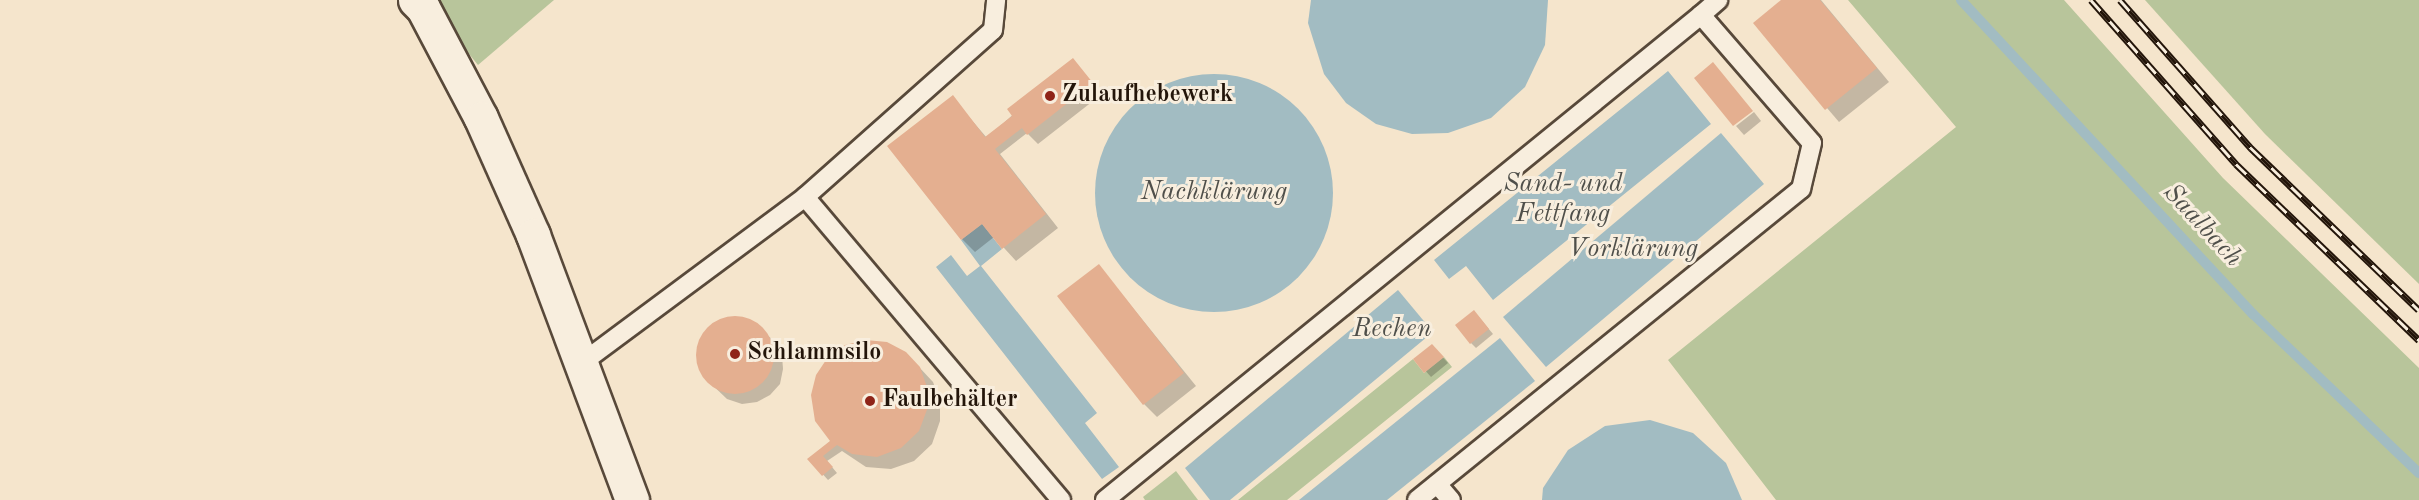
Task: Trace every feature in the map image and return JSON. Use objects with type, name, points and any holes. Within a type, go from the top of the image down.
[{"type":"street","points":[[416,0],[423,8],[486,129],[533,235],[579,365],[632,500]]},
{"type":"lane","points":[[579,365],[805,197],[993,30],[996,0]]},
{"type":"lane","points":[[1105,500],[1708,6],[1812,143],[1801,189],[1417,500]]},
{"type":"lane","points":[[805,197],[1061,500]]},
{"type":"lane","points":[[1437,484],[1451,500]]},
{"type":"green space","points":[[425,0],[554,0],[478,65]]},
{"type":"green space","points":[[1848,0],[2064,0],[2223,178],[2419,368],[2419,500],[1776,500],[1668,360],[1956,127]]},
{"type":"green space","points":[[2145,0],[2419,0],[2419,284],[2265,134]]},
{"type":"green space","points":[[1444,357],[1452,367],[1287,500],[1238,500],[1413,359],[1424,373]]},
{"type":"green space","points":[[1176,471],[1198,500],[1145,500],[1143,497]]},
{"type":"water","points":[[1311,0],[1548,0],[1545,45],[1525,87],[1491,118],[1448,133],[1412,134],[1376,124],[1346,103],[1324,74],[1308,23]]},
{"type":"water","name":"Sand- und Fettfang","points":[[1668,71],[1711,124],[1493,300],[1466,266],[1449,279],[1434,260]]},
{"type":"water","name":"Nachklärung","points":[[1214,74],[1259,83],[1280,94],[1298,109],[1313,127],[1324,148],[1333,193],[1324,238],[1313,259],[1298,277],[1280,292],[1259,303],[1214,312],[1169,303],[1148,292],[1130,277],[1115,259],[1104,238],[1095,193],[1104,148],[1115,127],[1130,109],[1148,94],[1169,83]]},
{"type":"water","name":"Vorklärung","points":[[1721,133],[1764,184],[1546,367],[1503,317]]},
{"type":"water","points":[[982,224],[1002,249],[981,266],[1097,413],[1085,423],[1119,467],[1102,479],[936,267],[951,255],[967,276],[980,266],[961,240]]},
{"type":"water","name":"Rechen","points":[[1398,290],[1433,332],[1230,500],[1210,500],[1185,468]]},
{"type":"water","points":[[1500,338],[1535,381],[1387,500],[1299,500]]},
{"type":"water","points":[[1650,420],[1693,433],[1726,463],[1742,500],[1542,500],[1543,488],[1568,450],[1605,426]]},
{"type":"building","points":[[1781,0],[1820,0],[1877,68],[1825,110],[1753,23]]},
{"type":"building","points":[[1073,58],[1093,83],[1027,135],[1022,128],[995,149],[1046,214],[1002,249],[982,224],[961,240],[887,146],[953,95],[985,137],[1012,116],[1007,109]]},
{"type":"building","points":[[1713,62],[1753,111],[1733,126],[1694,78]]},
{"type":"building","points":[[1099,264],[1184,373],[1143,405],[1057,296]]},
{"type":"building","points":[[1474,310],[1489,329],[1470,344],[1455,325]]},
{"type":"building","name":"Schlammsilo","points":[[735,316],[750,319],[767,333],[774,355],[771,370],[757,387],[735,394],[720,391],[703,377],[696,355],[699,340],[713,323]]},
{"type":"building","name":"Faulbehälter","points":[[866,340],[887,342],[906,352],[920,367],[927,387],[928,407],[919,431],[901,448],[877,457],[852,454],[837,445],[823,456],[833,467],[822,476],[807,459],[830,441],[815,421],[811,395],[816,375],[828,357],[845,345]]},
{"type":"building","points":[[1432,344],[1444,357],[1424,373],[1413,359]]},
{"type":"waterway","name":"Saalbach","points":[[1961,0],[2253,314],[2419,473]]},
{"type":"railway","points":[[2091,0],[2236,164],[2419,340]]},
{"type":"railway","points":[[2120,0],[2251,148],[2419,310]]},
{"type":"place","name":"Zulaufhebewerk","points":[[1050,96]]},
{"type":"place","name":"Schlammsilo","points":[[735,354]]},
{"type":"place","name":"Faulbehälter","points":[[870,401]]}]
